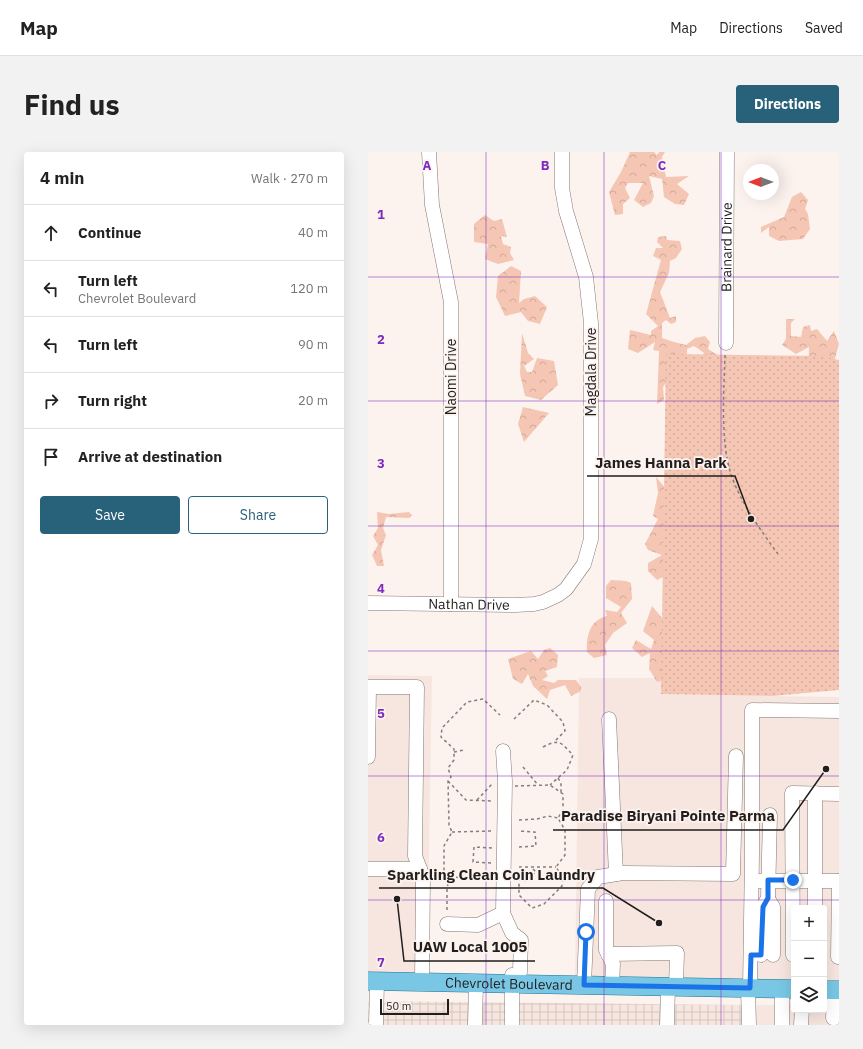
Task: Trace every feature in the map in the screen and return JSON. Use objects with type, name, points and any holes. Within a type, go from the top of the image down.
[{"type":"main road","name":"Chevrolet Boulevard","points":[[372,982],[788,989]]},
{"type":"street","name":"Naomi Drive","points":[[428,152],[432,205],[451,302],[451,604]]},
{"type":"street","name":"Magdala Drive","points":[[562,152],[562,188],[566,211],[586,277],[591,323],[591,539],[584,564],[566,589]]},
{"type":"street","name":"Brainard Drive","points":[[726,343],[727,152]]},
{"type":"street","name":"Nathan Drive","points":[[368,603],[534,604],[551,598],[566,589]]},
{"type":"street","points":[[368,757],[369,687],[417,687],[415,856],[423,877],[422,982]]},
{"type":"street","points":[[762,955],[752,881],[752,710],[839,711]]},
{"type":"street","points":[[609,719],[616,874]]},
{"type":"street","points":[[503,751],[505,789],[503,913],[512,933],[512,1025]]},
{"type":"street","points":[[584,985],[588,889],[598,877],[623,873],[733,874],[736,756]]},
{"type":"street","points":[[793,941],[792,793],[839,794]]},
{"type":"street","points":[[815,793],[815,905]]},
{"type":"street","points":[[749,1025],[749,988],[762,955],[772,906],[768,898],[770,815]]},
{"type":"street","points":[[368,869],[420,870]]},
{"type":"street","points":[[752,881],[839,881],[834,956]]},
{"type":"street","points":[[606,901],[606,950],[613,964],[612,986]]},
{"type":"street","points":[[447,924],[478,925],[503,913]]},
{"type":"street","points":[[608,954],[677,953],[667,1025]]},
{"type":"street","points":[[762,955],[791,955]]},
{"type":"street","points":[[372,982],[376,1025]]},
{"type":"street","points":[[475,1025],[476,983]]},
{"type":"street","points":[[782,1025],[788,989]]},
{"type":"street","points":[[832,990],[833,1018],[839,1018]]},
{"type":"street","points":[[801,1025],[802,1013]]},
{"type":"path","points":[[726,343],[726,455],[731,475],[744,502],[764,535],[778,554]]},
{"type":"path","points":[[452,832],[449,825],[448,781],[451,777],[448,768],[454,760],[454,749],[441,737],[442,728],[468,702],[483,699],[500,716]]},
{"type":"path","points":[[514,719],[534,700],[547,704],[563,722],[565,731],[554,742],[543,747]]},
{"type":"path","points":[[550,785],[567,770],[573,755],[562,743],[554,742]]},
{"type":"path","points":[[454,752],[464,750]]},
{"type":"path","points":[[523,766],[538,785]]},
{"type":"path","points":[[558,778],[561,783],[561,793],[563,794],[563,810],[558,818]]},
{"type":"path","points":[[448,781],[466,800],[492,801]]},
{"type":"path","points":[[476,800],[492,784]]},
{"type":"path","points":[[512,786],[550,785],[561,793]]},
{"type":"path","points":[[519,820],[537,819],[548,816],[558,818],[566,830],[565,855],[556,867]]},
{"type":"path","points":[[452,832],[492,831]]},
{"type":"path","points":[[519,831],[535,832],[536,846],[519,847]]},
{"type":"path","points":[[450,878],[444,870],[444,846],[452,832]]},
{"type":"path","points":[[491,863],[473,862],[474,847],[492,848]]},
{"type":"path","points":[[519,866],[556,867]]},
{"type":"path","points":[[531,866],[536,872],[525,882],[523,879],[519,879],[519,895],[532,908],[544,904],[562,886],[563,878],[556,867]]},
{"type":"path","points":[[450,878],[491,879]]},
{"type":"path","points":[[447,910],[447,888],[450,878]]},
{"type":"shaded area","points":[[368,675],[432,676],[427,974],[368,972]]},
{"type":"shaded area","points":[[579,678],[662,678],[662,694],[839,697],[839,984],[827,984],[827,905],[791,905],[791,983],[575,977]]},
{"type":"shaded area","points":[[368,1001],[744,1005],[744,1025],[368,1025]]},
{"type":"shaded area","points":[[744,1005],[791,1005],[791,1013],[827,1013],[827,1005],[839,1005],[839,1025],[744,1025]]},
{"type":"green space","points":[[630,152],[654,152],[657,155],[659,152],[665,152],[662,157],[666,177],[689,176],[677,184],[689,194],[684,205],[675,204],[664,197],[662,179],[649,176],[654,196],[651,203],[643,207],[634,200],[643,183],[628,183],[625,188],[630,198],[623,204],[623,214],[615,215],[609,192],[621,172]]},
{"type":"green space","points":[[801,192],[808,200],[805,209],[808,214],[810,229],[803,239],[779,241],[769,236],[769,227],[761,233],[761,227],[784,217],[792,197]]},
{"type":"green space","points":[[485,215],[494,221],[502,219],[507,237],[501,236],[503,244],[511,247],[510,253],[514,260],[498,264],[485,259],[488,244],[474,242],[474,224]]},
{"type":"green space","points":[[666,236],[667,240],[680,241],[682,249],[676,258],[670,261],[669,273],[660,292],[670,318],[676,316],[676,322],[671,324],[666,320],[662,323],[662,338],[686,345],[695,338],[705,336],[710,342],[708,349],[727,361],[696,364],[704,353],[694,346],[687,349],[687,363],[668,380],[663,387],[664,400],[657,404],[659,351],[653,350],[655,342],[638,353],[628,349],[630,330],[651,335],[651,331],[658,326],[646,314],[661,260],[653,256],[656,248],[663,248],[657,242],[658,237]]},
{"type":"green space","points":[[511,266],[521,271],[519,303],[524,299],[535,296],[547,307],[540,324],[528,321],[521,312],[505,316],[496,297],[498,276]]},
{"type":"green space","points":[[786,319],[795,319],[791,323],[791,336],[801,337],[803,327],[810,325],[811,331],[817,329],[827,341],[834,331],[839,344],[832,369],[839,413],[806,443],[809,347],[796,354],[782,345],[786,339]]},
{"type":"green space","points":[[522,333],[528,353],[534,359],[524,366],[527,372],[532,372],[537,358],[554,361],[558,385],[541,400],[525,396],[520,374]]},
{"type":"green space","points":[[666,354],[821,356],[839,360],[839,690],[772,696],[661,694]]},
{"type":"green space","points":[[523,407],[549,413],[524,442],[518,424]]},
{"type":"green space","points":[[656,477],[674,498],[692,563],[657,580],[648,571],[648,563],[662,555],[648,550],[645,544],[658,519],[653,516],[658,493]]},
{"type":"green space","points":[[377,512],[389,514],[409,512],[412,515],[409,518],[386,517],[383,528],[386,535],[381,550],[384,566],[377,566],[372,555],[378,545],[373,536],[378,528]]},
{"type":"green space","points":[[611,580],[626,581],[631,583],[632,599],[621,613],[627,623],[613,633],[605,645],[607,655],[594,658],[587,652],[587,639],[592,626],[599,619],[607,616],[605,610],[617,612],[621,607],[606,598],[606,586]]},
{"type":"green space","points":[[652,606],[674,632],[665,680],[657,682],[649,669],[650,653],[642,657],[632,648],[636,640],[651,649],[654,640],[643,631]]},
{"type":"green space","points":[[550,648],[558,655],[557,667],[545,671],[548,676],[542,680],[554,683],[558,680],[576,680],[581,687],[581,691],[571,696],[565,685],[550,690],[547,699],[533,686],[528,674],[522,684],[513,679],[508,659],[531,651],[538,659],[544,650]]},
{"type":"place","name":"James Hanna Park","points":[[751,519]]},
{"type":"place","name":"Paradise Biryani Pointe Parma","points":[[826,769]]},
{"type":"place","name":"UAW Local 1005","points":[[397,899]]},
{"type":"place","name":"Sparkling Clean Coin Laundry","points":[[659,923]]},
{"type":"route","points":[[586,932],[584,985],[750,988],[751,955],[761,955],[763,907],[768,898],[768,880],[793,880]]}]
